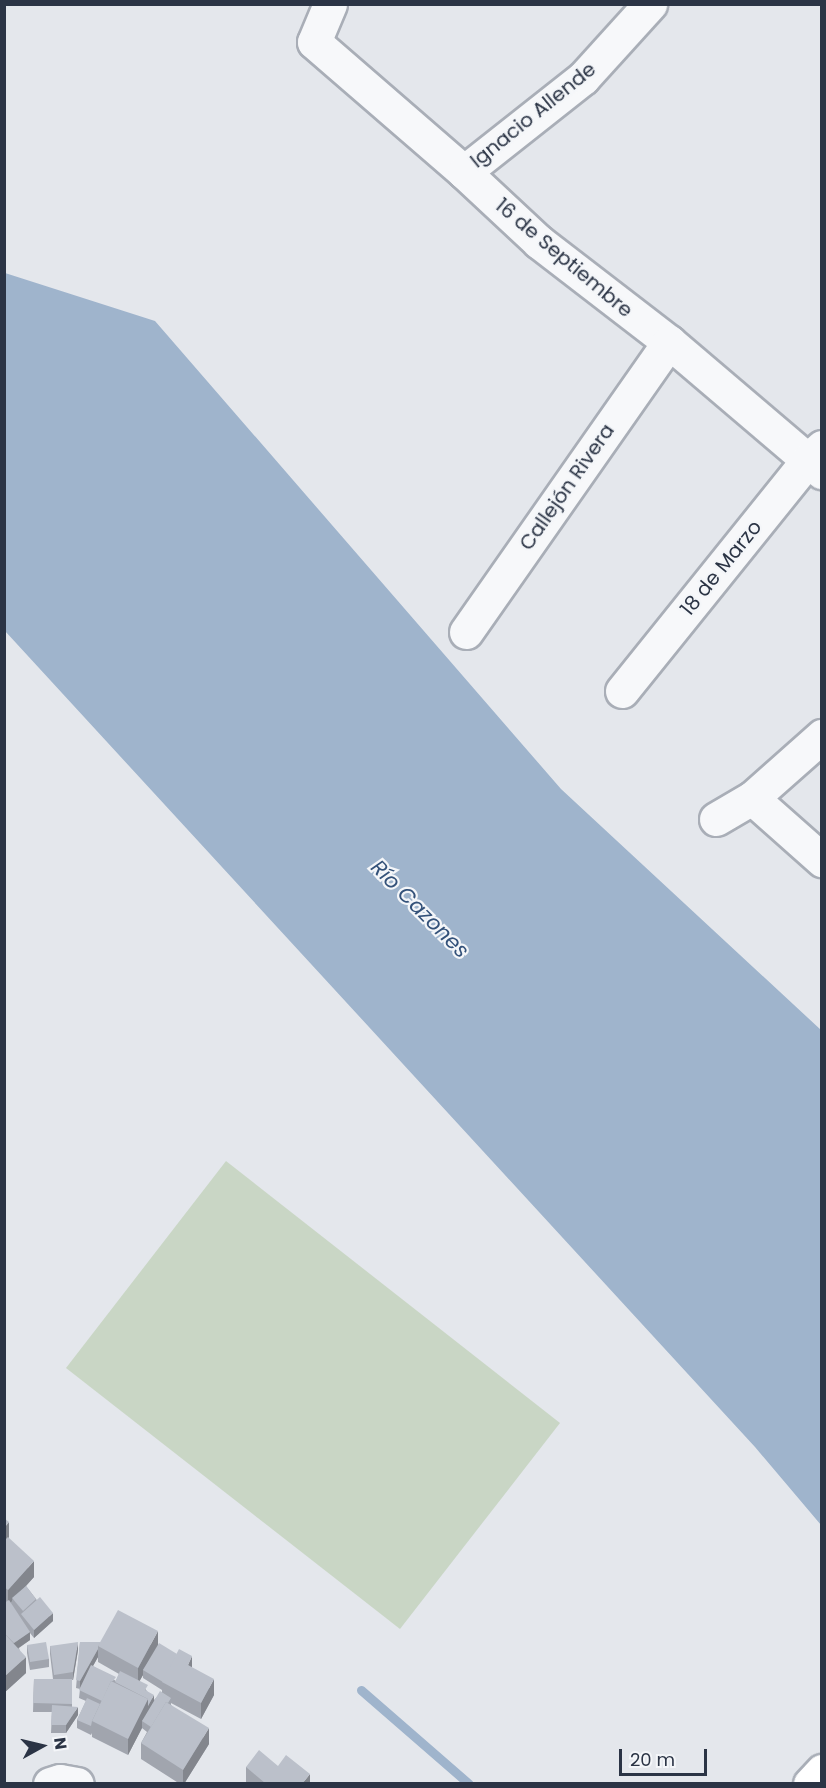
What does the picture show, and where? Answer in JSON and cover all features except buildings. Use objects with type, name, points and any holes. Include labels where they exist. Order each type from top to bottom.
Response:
[{"type":"main road","points":[[810,1784],[822,1771]]},
{"type":"street","name":"16 de Septiembre","points":[[330,4],[314,42],[464,172],[539,242],[817,460]]},
{"type":"street","name":"Ignacio Allende","points":[[464,172],[584,78],[650,4]]},
{"type":"street","name":"Callejón Rivera","points":[[466,632],[669,342]]},
{"type":"street","name":"18 de Marzo","points":[[622,691],[817,460]]},
{"type":"street","points":[[716,819],[752,798],[822,736]]},
{"type":"street","points":[[752,798],[822,860]]},
{"type":"street","points":[[50,1784],[60,1781],[77,1784]]},
{"type":"green space","points":[[226,1161],[560,1423],[400,1629],[66,1368]]},
{"type":"water","name":"Río Cazones","points":[[5,273],[155,321],[561,789],[821,1030],[821,1525],[755,1447],[5,631]]},
{"type":"waterway","points":[[361,1690],[469,1784]]}]
